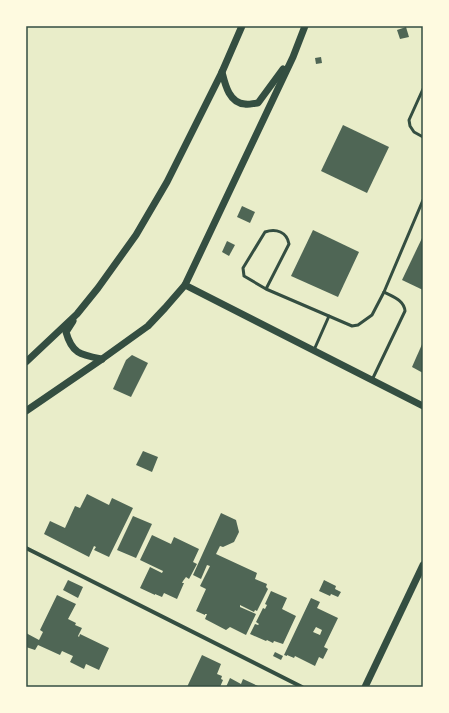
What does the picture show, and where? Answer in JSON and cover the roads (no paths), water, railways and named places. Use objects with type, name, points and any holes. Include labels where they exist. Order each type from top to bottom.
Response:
[{"type":"street","points":[[102,359],[82,355],[74,350],[69,343],[66,332],[77,314],[98,288],[136,235],[167,182],[222,72],[242,26]]},
{"type":"street","points":[[26,411],[148,326],[186,285],[293,57],[305,26]]},
{"type":"street","points":[[222,72],[227,89],[231,96],[238,102],[244,104],[258,103],[293,57]]},
{"type":"street","points":[[186,285],[423,406]]},
{"type":"street","points":[[26,362],[77,314]]},
{"type":"street","points":[[26,548],[302,687]]},
{"type":"street","points":[[365,687],[423,565]]},
{"type":"lane","points":[[423,89],[409,120],[410,126],[414,132],[423,137]]},
{"type":"lane","points":[[266,289],[289,244],[288,239],[284,234],[278,231],[271,230],[265,232],[243,268],[244,276],[266,289],[352,326],[358,325],[372,315],[384,292],[423,200]]},
{"type":"lane","points":[[372,380],[405,311],[404,305],[384,292]]},
{"type":"lane","points":[[314,350],[329,316]]}]
